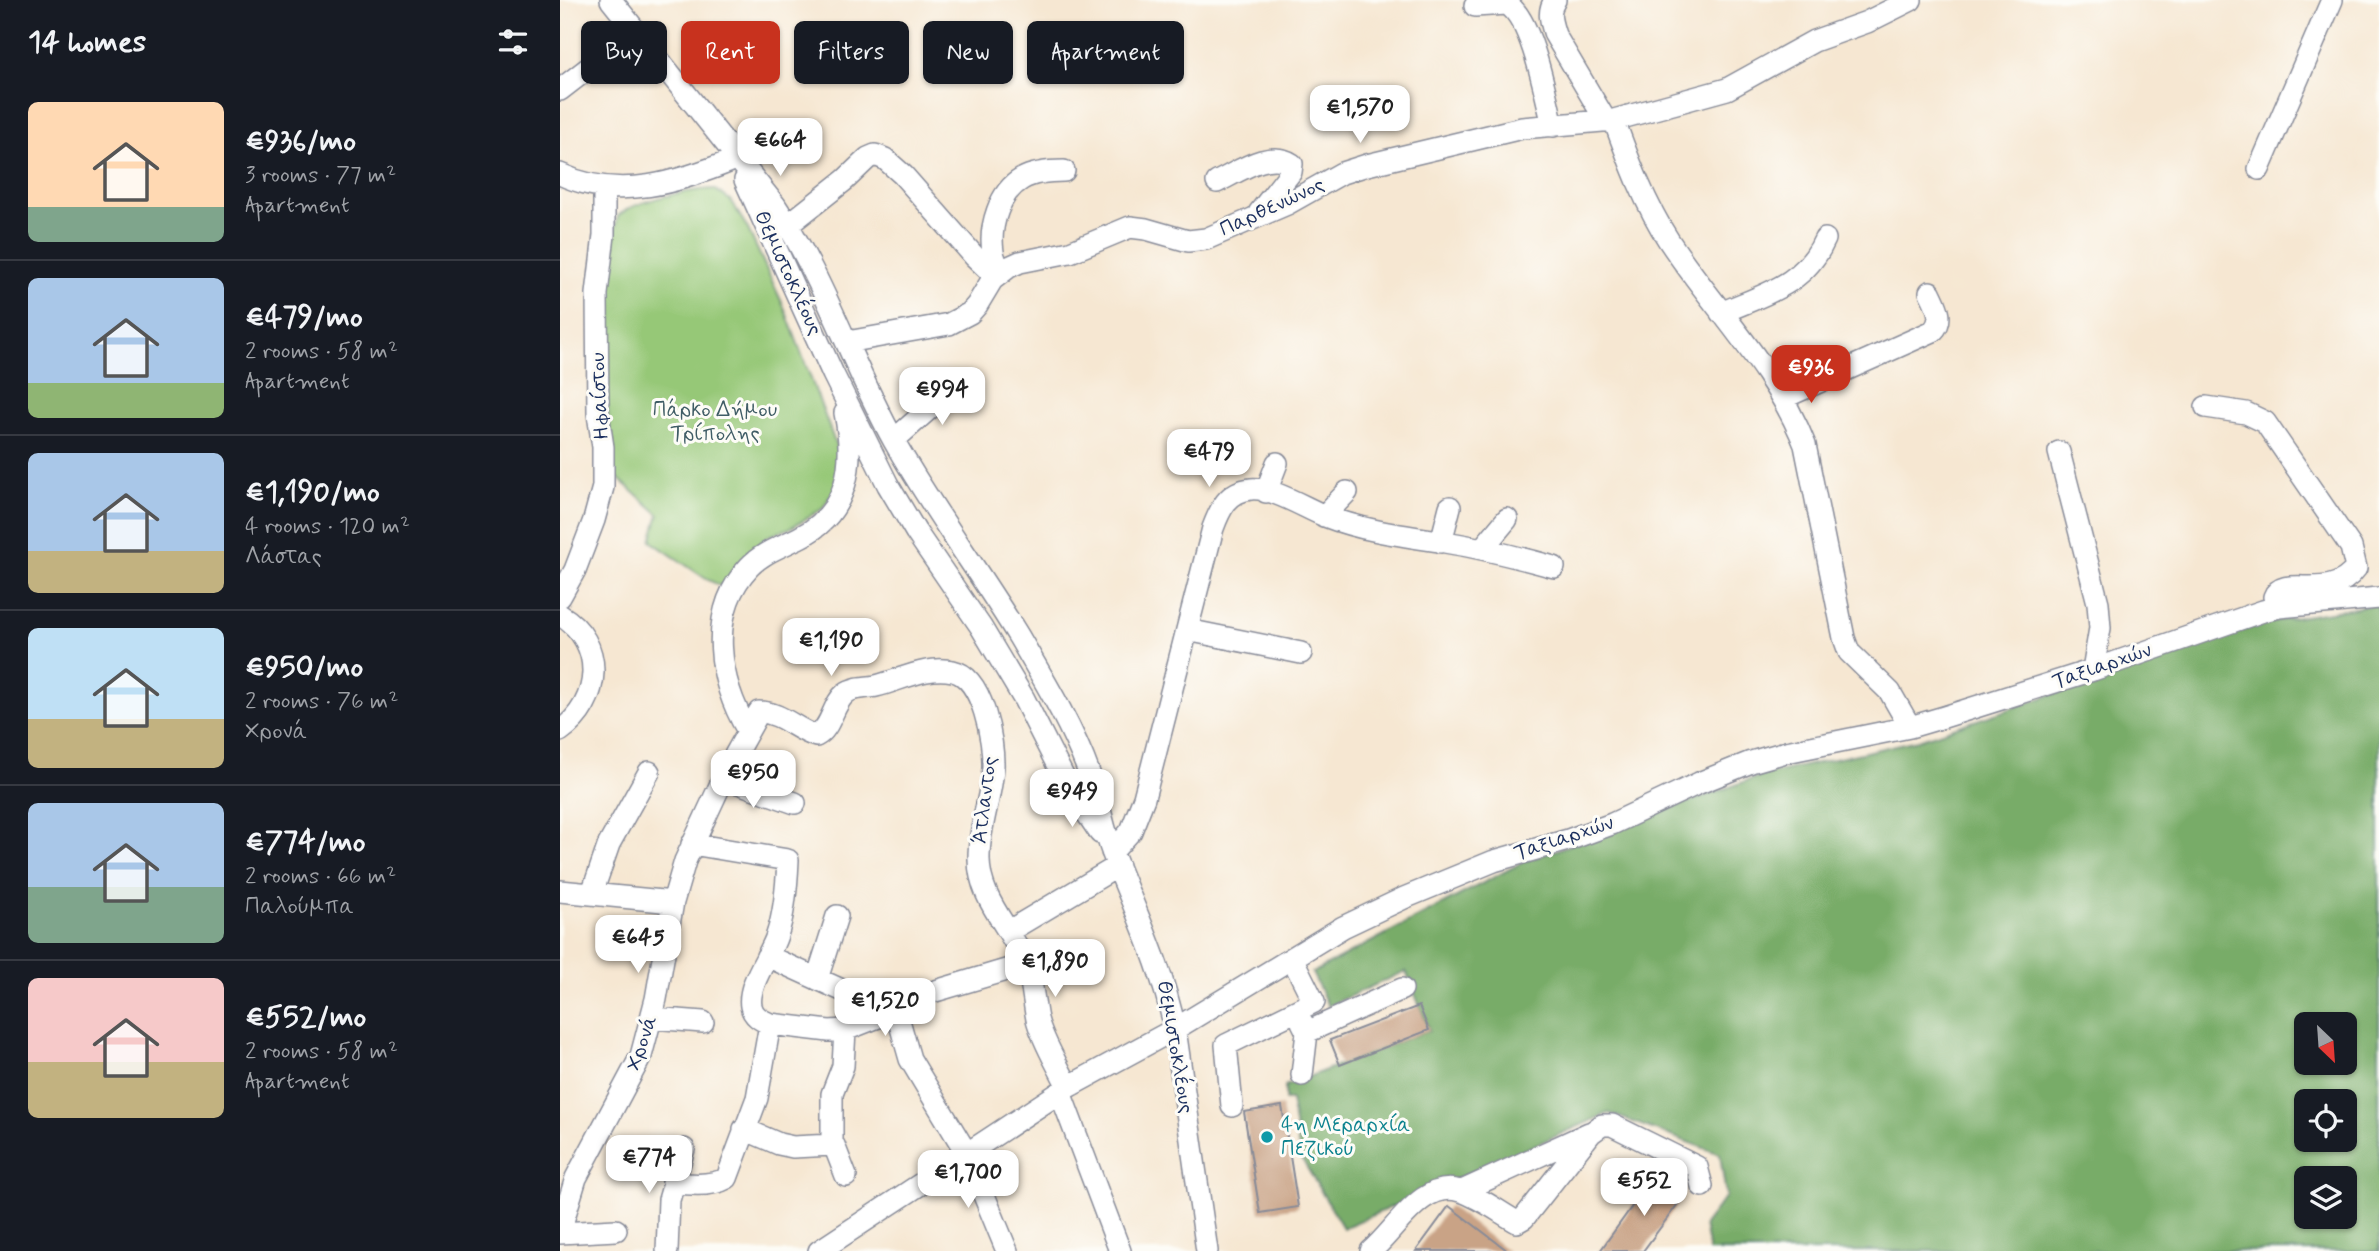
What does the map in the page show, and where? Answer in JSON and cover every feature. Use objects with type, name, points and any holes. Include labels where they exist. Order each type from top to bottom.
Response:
[{"type":"street","points":[[611,0],[627,21]]},
{"type":"street","points":[[1555,0],[1550,10],[1555,35],[1610,120],[1660,226],[1721,313],[1767,372],[1783,398],[1805,445],[1849,652],[1890,692],[1910,727]]},
{"type":"street","name":"Παρθενώνος","points":[[998,275],[1020,262],[1070,252],[1130,227],[1194,241],[1206,239],[1255,218],[1353,169],[1522,128],[1610,120],[1734,86],[1814,41],[1867,22],[1911,0]]},
{"type":"street","points":[[2259,169],[2332,0]]},
{"type":"street","points":[[1475,6],[1507,4],[1517,12],[1524,23],[1537,63],[1553,126]]},
{"type":"street","points":[[560,174],[581,183],[604,188],[635,188],[687,178],[736,159],[667,72]]},
{"type":"street","points":[[560,90],[581,74]]},
{"type":"street","points":[[788,225],[845,180],[867,158],[875,155],[886,159],[903,175],[975,257],[998,275]]},
{"type":"street","name":"Θεμιστοκλέους","points":[[736,159],[788,225],[819,280],[894,440],[946,528],[1018,636],[1089,773],[1115,859],[1160,969],[1175,1028],[1207,1251]]},
{"type":"street","name":"Θεμιστοκλέους","points":[[736,159],[888,485],[916,532],[981,627],[1024,699],[1067,784],[1115,859]]},
{"type":"street","points":[[1217,181],[1269,159],[1292,164],[1291,172],[1255,218]]},
{"type":"street","points":[[847,342],[960,320],[977,305],[998,275],[992,240],[996,216],[1010,188],[1033,175],[1064,171]]},
{"type":"street","name":"Ηφαίστου","points":[[560,597],[575,570],[603,487],[603,447],[598,406],[597,294],[604,235],[604,188]]},
{"type":"street","points":[[1721,313],[1795,279],[1814,260],[1825,239]]},
{"type":"street","points":[[1783,398],[1933,331],[1940,318],[1930,292]]},
{"type":"street","points":[[748,731],[737,713],[724,676],[722,632],[726,611],[749,567],[761,557],[815,528],[828,516],[847,483],[850,448],[845,412],[834,374]]},
{"type":"street","points":[[894,440],[939,401],[950,382]]},
{"type":"street","points":[[2206,407],[2246,413],[2265,422],[2326,508],[2355,557],[2356,568],[2351,575],[2334,585],[2314,588],[2284,586],[2276,590],[2274,597],[2279,607]]},
{"type":"street","points":[[2059,452],[2098,603],[2100,628],[2093,670]]},
{"type":"street","points":[[1266,492],[1277,463]]},
{"type":"street","points":[[1009,931],[1115,859],[1130,831],[1144,798],[1213,528],[1220,509],[1238,491],[1254,489],[1324,516],[1402,535],[1510,554],[1554,567]]},
{"type":"street","points":[[1324,516],[1348,492]]},
{"type":"street","points":[[1441,541],[1450,507]]},
{"type":"street","points":[[1482,549],[1507,519]]},
{"type":"street","name":"Ταξιαρχών","points":[[822,1250],[1064,1089],[1175,1028],[1343,927],[1410,895],[1509,856],[1568,840],[1612,824],[1729,770],[1786,752],[1910,727],[2093,670],[2279,607],[2379,598]]},
{"type":"street","points":[[560,615],[582,634],[594,671],[592,690],[584,708],[572,723],[560,731]]},
{"type":"street","points":[[1187,630],[1301,653]]},
{"type":"street","name":"Άτλαντος","points":[[748,731],[757,713],[763,711],[817,735],[823,731],[840,699],[848,691],[943,669],[959,672],[969,680],[979,696],[991,740],[992,770],[982,822],[979,859],[988,900],[1009,931],[1026,964],[1038,1021],[1120,1251]]},
{"type":"street","name":"Χρονά","points":[[560,1232],[563,1208],[582,1164],[638,1063],[652,1018],[673,902],[692,844],[748,731]]},
{"type":"street","points":[[592,893],[609,844],[649,772]]},
{"type":"street","points":[[724,778],[795,803]]},
{"type":"street","points":[[673,1182],[705,1184],[727,1178],[757,1098],[761,1018],[751,1005],[751,996],[777,937],[788,860],[692,844]]},
{"type":"street","points":[[560,891],[673,902]]},
{"type":"street","points":[[817,979],[837,916]]},
{"type":"street","points":[[767,956],[857,997],[896,1010]]},
{"type":"street","points":[[1232,1106],[1226,1045],[1314,1002],[1292,958]]},
{"type":"street","points":[[761,1018],[830,1031],[845,1030],[896,1010],[922,995],[1026,964]]},
{"type":"street","points":[[1307,1032],[1402,989]]},
{"type":"street","points":[[896,1010],[910,1059],[967,1153],[1007,1251]]},
{"type":"street","points":[[1297,1010],[1307,1032],[1302,1075]]},
{"type":"street","points":[[652,1018],[704,1022]]},
{"type":"street","points":[[845,1030],[843,1066],[832,1094],[832,1144],[846,1176]]},
{"type":"street","points":[[1462,1191],[1591,1133],[1602,1125],[1612,1125],[1697,1167],[1702,1186]]},
{"type":"street","points":[[744,1129],[793,1147],[832,1144]]},
{"type":"street","points":[[1371,1251],[1416,1203],[1430,1192],[1446,1189],[1462,1191],[1517,1222],[1524,1218],[1591,1133]]},
{"type":"street","points":[[667,1251],[668,1210],[673,1182],[684,1149]]},
{"type":"street","points":[[560,1232],[616,1230]]},
{"type":"green space","name":"Πάρκο Δήμου Τρίπολης","points":[[714,189],[730,200],[747,227],[784,307],[837,448],[841,479],[822,509],[790,528],[766,537],[741,565],[732,582],[723,587],[706,579],[651,541],[659,514],[613,474],[607,396],[609,255],[618,216],[649,201],[691,191]]},
{"type":"green space","points":[[2379,604],[2379,1251],[1709,1251],[1704,1225],[1726,1196],[1720,1154],[1609,1113],[1343,1228],[1300,1156],[1291,1100],[1285,1100],[1285,1086],[1429,1030],[1406,971],[1328,1006],[1312,973],[1523,862],[1760,776],[1918,740],[2263,623]]},
{"type":"building","points":[[1419,1006],[1429,1030],[1340,1065],[1330,1040]]},
{"type":"building","name":"4η Μεραρχία Πεζικού","points":[[1282,1106],[1298,1207],[1260,1213],[1244,1112]]},
{"type":"building","points":[[1654,1176],[1683,1197],[1643,1251],[1600,1251]]},
{"type":"building","points":[[1449,1206],[1508,1251],[1416,1251]]},
{"type":"place","name":"4η Μεραρχία Πεζικού","points":[[1267,1137]]}]
